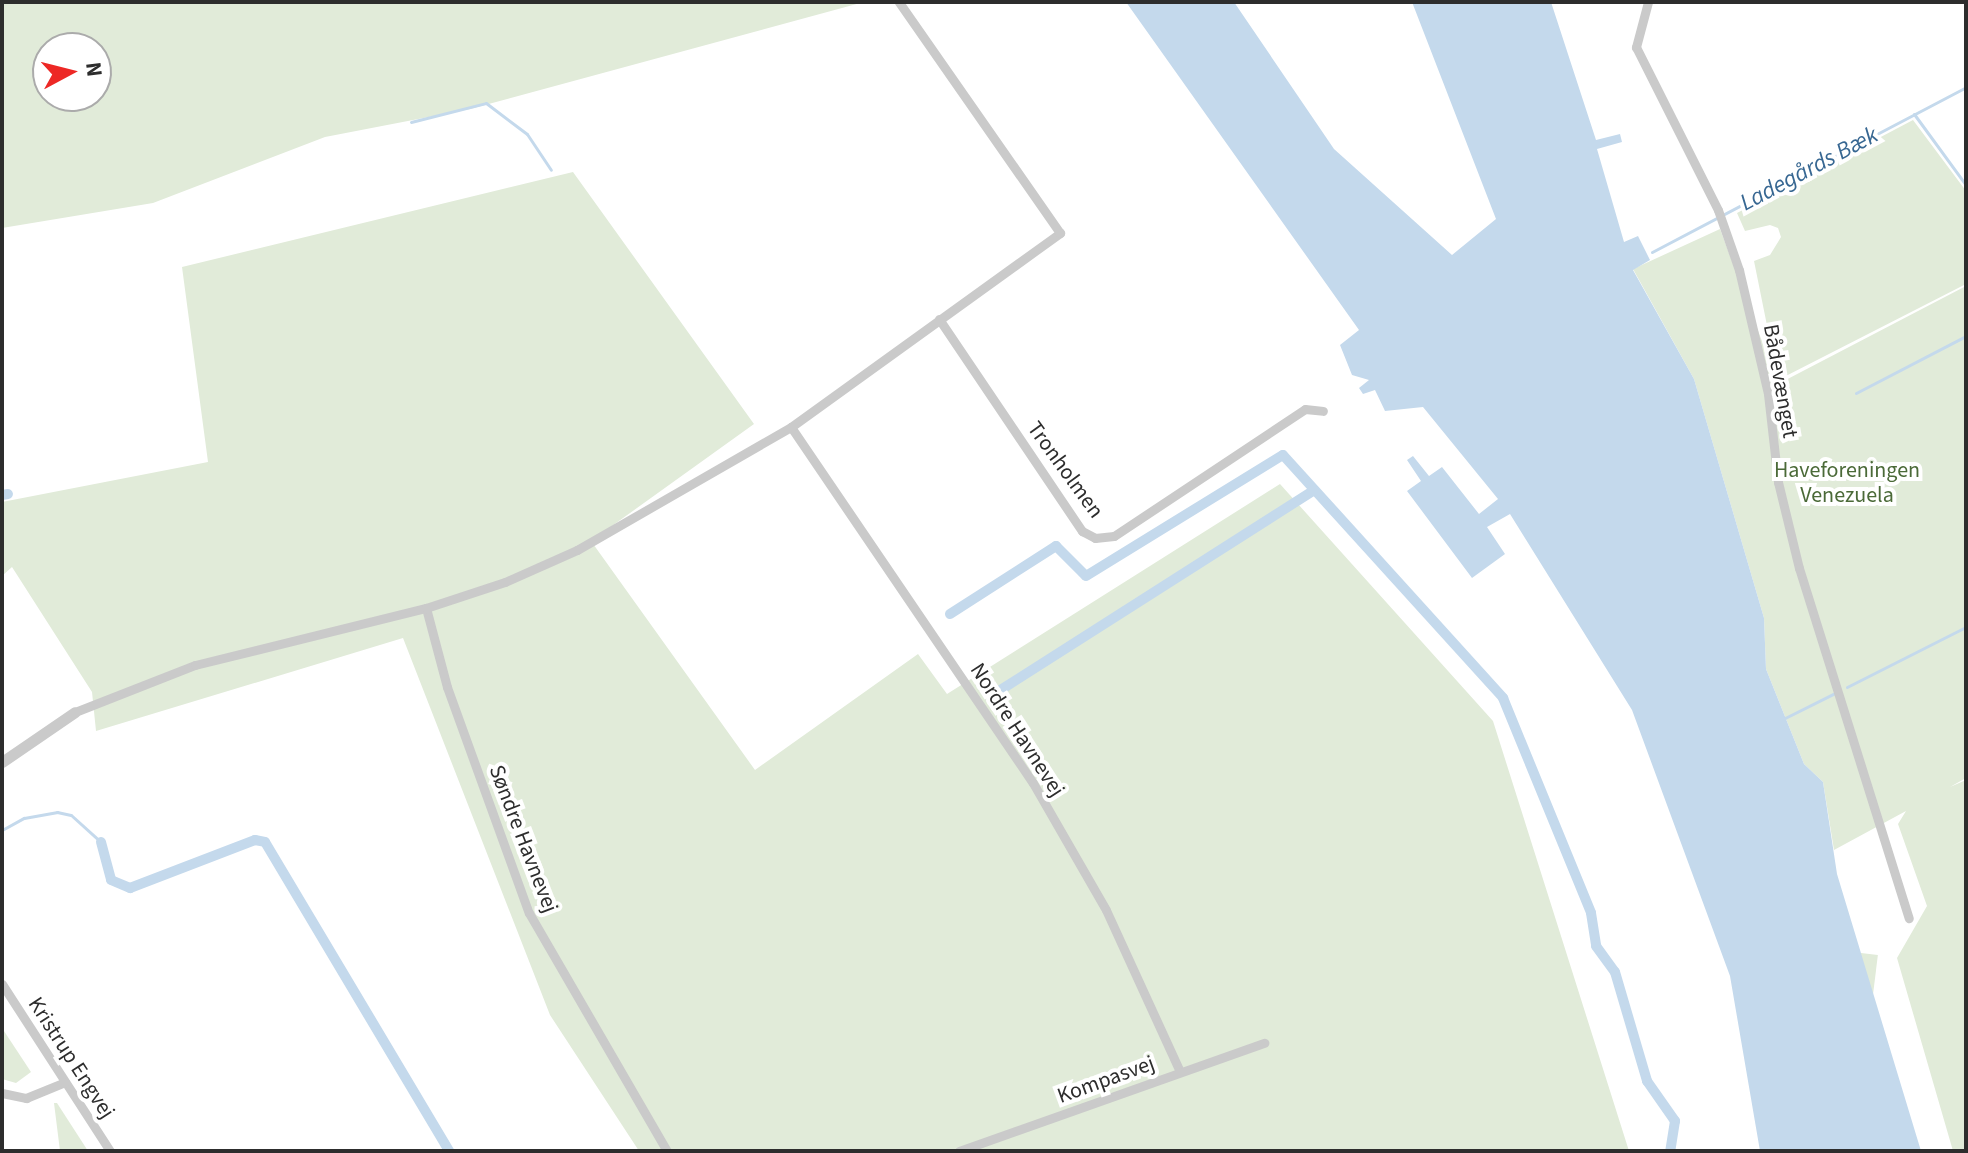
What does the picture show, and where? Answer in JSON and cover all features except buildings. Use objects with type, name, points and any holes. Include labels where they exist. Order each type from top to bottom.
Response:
[{"type":"street","points":[[2,762],[75,712],[195,665],[426,608],[505,582],[577,550],[791,427],[1060,233],[899,2]]},
{"type":"street","name":"Bådevænget","points":[[1648,2],[1636,47],[1725,226],[1768,394],[1778,482],[1799,568],[1909,918]]},
{"type":"street","name":"Tronholmen","points":[[939,319],[1082,531],[1095,538],[1114,536],[1305,409],[1323,411]]},
{"type":"street","name":"Nordre Havnevej","points":[[791,427],[1033,783],[1106,910],[1180,1072]]},
{"type":"street","name":"Søndre Havnevej","points":[[426,608],[447,687],[529,913],[667,1151]]},
{"type":"street","name":"Kristrup Engvej","points":[[2,984],[110,1151]]},
{"type":"street","name":"Kompasvej","points":[[959,1151],[1264,1043]]},
{"type":"street","points":[[2,1093],[26,1098],[65,1082]]},
{"type":"green space","points":[[2,2],[864,2],[470,109],[325,137],[153,203],[2,228]]},
{"type":"green space","points":[[1913,120],[1966,191],[1966,284],[1778,380],[1754,261],[1770,255],[1781,237],[1778,228],[1770,225],[1745,231],[1737,213]]},
{"type":"green space","points":[[573,172],[754,424],[591,541],[755,770],[918,654],[947,694],[1280,484],[1493,721],[1629,1151],[639,1151],[550,1015],[403,638],[96,731],[92,692],[12,567],[2,576],[2,502],[208,462],[182,267]]},
{"type":"green space","name":"Haveforeningen Venezuela","points":[[1720,229],[1778,384],[1966,286],[1966,778],[1950,787],[1966,780],[1966,1151],[1953,1151],[1897,958],[1927,906],[1898,824],[1906,811],[1834,850],[1823,782],[1804,764],[1766,669],[1764,618],[1694,379],[1633,269]]},
{"type":"green space","points":[[1861,953],[1878,955],[1854,1151],[1837,1151]]},
{"type":"green space","points":[[2,1028],[31,1072],[16,1083],[2,1079]]},
{"type":"green space","points":[[54,1103],[57,1103],[88,1151],[60,1151]]},
{"type":"water","points":[[1126,2],[1234,2],[1334,149],[1452,255],[1496,219],[1412,2],[1551,2],[1596,140],[1620,134],[1622,142],[1597,149],[1624,242],[1638,236],[1650,260],[1633,270],[1694,379],[1764,618],[1766,669],[1804,764],[1823,782],[1837,874],[1921,1151],[1760,1151],[1730,976],[1632,710],[1510,514],[1487,527],[1505,554],[1472,578],[1407,491],[1421,481],[1407,460],[1413,456],[1429,476],[1442,467],[1479,514],[1498,499],[1423,407],[1385,411],[1375,390],[1363,394],[1359,388],[1369,380],[1352,375],[1340,345],[1359,330]]},
{"type":"waterway","name":"Ladegårds Bæk","points":[[1652,252],[1966,87]]},
{"type":"waterway","points":[[411,122],[486,103],[527,134],[551,170]]},
{"type":"waterway","points":[[1914,114],[1966,185]]},
{"type":"waterway","points":[[1856,393],[1966,336]]},
{"type":"waterway","points":[[950,614],[1056,546],[1086,576],[1283,455],[1503,698],[1591,913],[1596,946],[1615,972],[1647,1081],[1675,1121],[1670,1151]]},
{"type":"waterway","points":[[1002,689],[1313,491]]},
{"type":"waterway","points":[[2,495],[8,494]]},
{"type":"waterway","points":[[1847,687],[1966,627]]},
{"type":"waterway","points":[[1785,718],[1833,694]]},
{"type":"waterway","points":[[2,830],[24,818],[57,812],[71,815],[101,842]]},
{"type":"waterway","points":[[101,842],[111,880],[130,888],[255,840],[265,842],[449,1151]]}]
